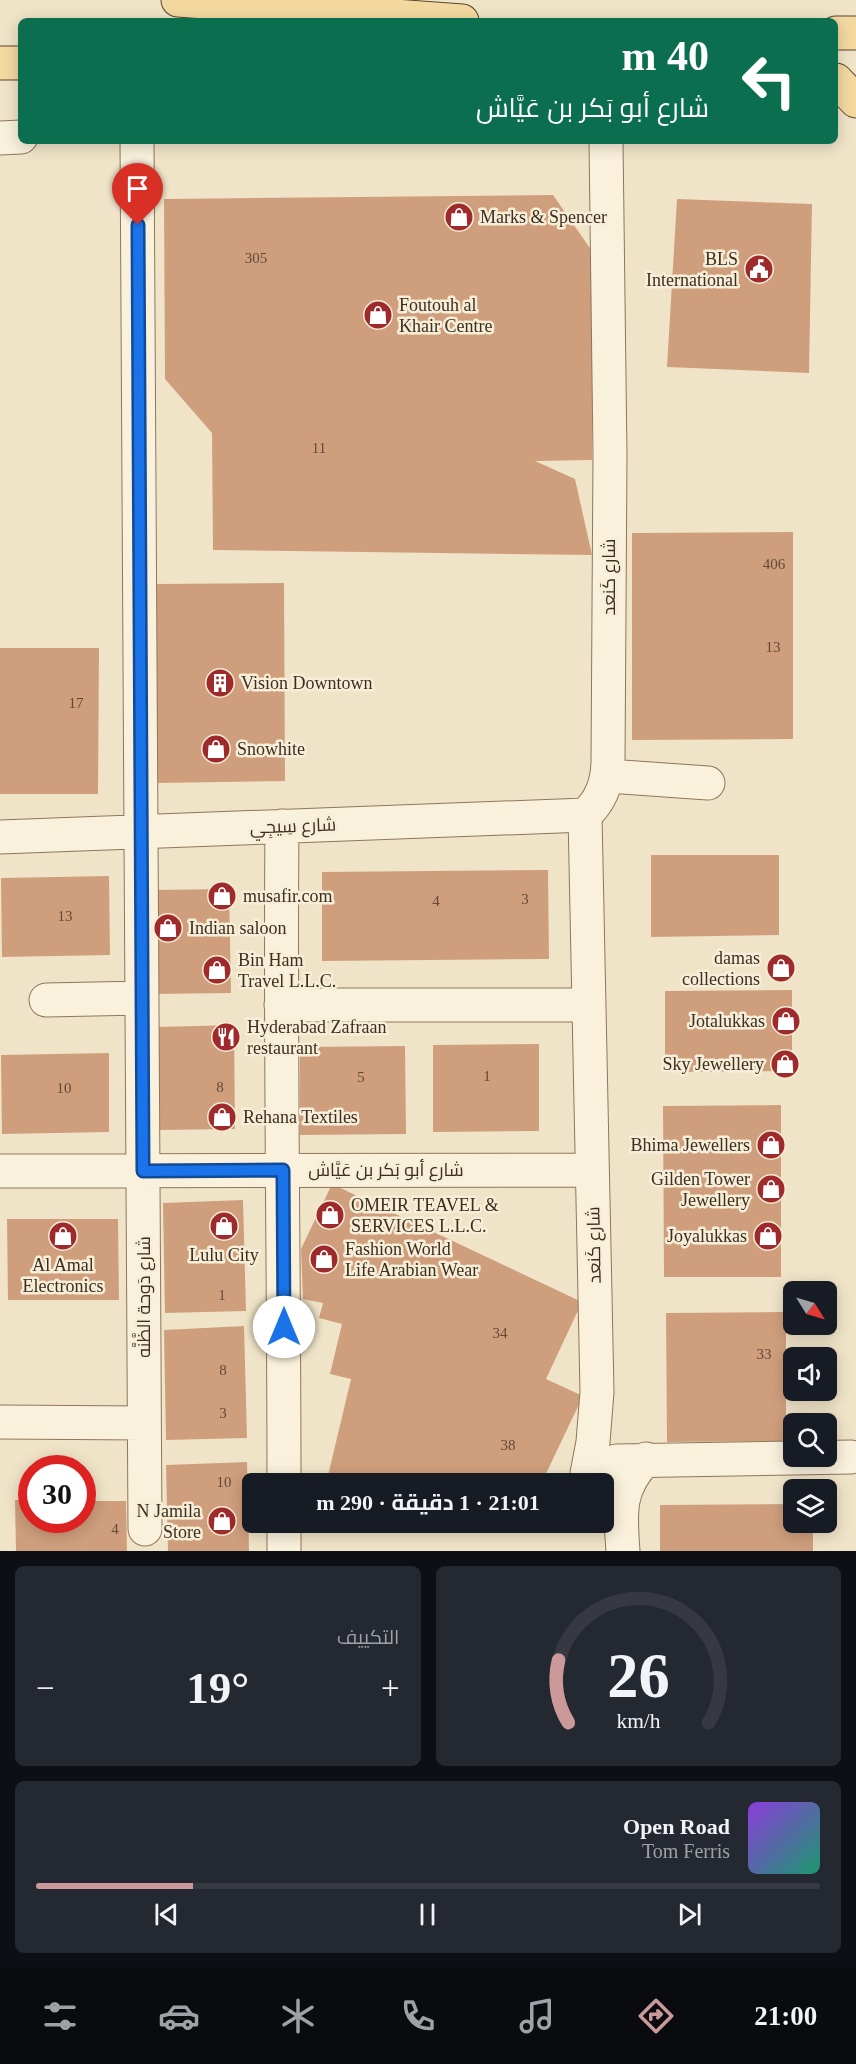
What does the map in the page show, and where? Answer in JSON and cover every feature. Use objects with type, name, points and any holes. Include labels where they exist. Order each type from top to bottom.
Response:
[{"type":"main road","points":[[178,0],[421,18]]},
{"type":"main road","points":[[838,33],[856,33]]},
{"type":"main road","points":[[0,63],[18,63]]},
{"type":"main road","points":[[838,82],[856,101]]},
{"type":"street","points":[[0,138],[18,137]]},
{"type":"street","name":"شارع دَوحة الظَّنَّه","points":[[137,144],[144,1529]]},
{"type":"street","name":"شارع كَنعد","points":[[588,1473],[597,1392],[585,815],[596,806],[608,776],[610,455],[606,144]]},
{"type":"street","points":[[608,776],[708,783]]},
{"type":"street","name":"شارع سِيجِي","points":[[0,837],[585,815]]},
{"type":"street","points":[[282,826],[280,1005],[284,1473]]},
{"type":"street","points":[[46,999],[142,998]]},
{"type":"street","points":[[280,1005],[589,1005]]},
{"type":"street","name":"شارع أبو بَكر بن عَيَّاش","points":[[0,1171],[592,1170]]},
{"type":"street","points":[[0,1422],[144,1423]]},
{"type":"street","name":"شارع كَنعد","points":[[596,1473],[616,1461],[646,1459],[851,1457]]},
{"type":"street","points":[[623,1551],[623,1497],[634,1472],[646,1459]]},
{"type":"street","points":[[284,1533],[284,1551]]},
{"type":"building","name":"Foutouh al Khair Centre","points":[[553,195],[592,251],[592,460],[535,461],[575,479],[592,555],[213,550],[212,433],[165,379],[164,199]]},
{"type":"building","points":[[677,199],[812,204],[809,373],[667,367]]},
{"type":"building","points":[[793,532],[793,739],[632,740],[632,533]]},
{"type":"building","name":"Vision Downtown","points":[[284,583],[285,781],[156,783],[155,584]]},
{"type":"building","points":[[0,648],[99,648],[98,794],[0,794]]},
{"type":"building","points":[[651,855],[779,855],[779,935],[651,937]]},
{"type":"building","points":[[548,870],[549,959],[322,961],[322,872]]},
{"type":"building","points":[[109,876],[110,955],[2,957],[1,878]]},
{"type":"building","points":[[229,889],[231,993],[154,994],[153,890]]},
{"type":"building","points":[[792,990],[792,1071],[665,1072],[665,991]]},
{"type":"building","points":[[234,1025],[235,1129],[158,1130],[157,1027]]},
{"type":"building","points":[[539,1044],[539,1131],[433,1132],[433,1045]]},
{"type":"building","points":[[405,1046],[406,1134],[300,1135],[300,1047]]},
{"type":"building","points":[[109,1053],[109,1132],[2,1134],[1,1055]]},
{"type":"building","points":[[781,1105],[781,1277],[664,1277],[663,1106]]},
{"type":"building","points":[[332,1184],[582,1302],[546,1379],[583,1396],[546,1473],[329,1473],[351,1379],[330,1374],[342,1324],[319,1318],[323,1303],[303,1299],[301,1249]]},
{"type":"building","points":[[243,1200],[246,1311],[165,1313],[163,1203]]},
{"type":"building","points":[[7,1219],[118,1219],[119,1300],[8,1300]]},
{"type":"building","points":[[783,1312],[783,1335],[786,1335],[786,1347],[783,1347],[783,1401],[786,1401],[786,1413],[783,1413],[783,1441],[667,1442],[666,1313]]},
{"type":"building","points":[[244,1326],[247,1438],[166,1440],[164,1330]]},
{"type":"building","points":[[247,1462],[247,1473],[242,1473],[242,1533],[249,1533],[249,1551],[168,1551],[166,1465]]},
{"type":"building","points":[[15,1500],[18,1500],[18,1533],[96,1533],[96,1501],[126,1501],[127,1551],[16,1551]]},
{"type":"building","points":[[783,1504],[783,1533],[813,1533],[813,1551],[660,1551],[660,1505]]},
{"type":"place","name":"Marks & Spencer","points":[[459,217]]},
{"type":"place","name":"BLS International","points":[[759,269]]},
{"type":"place","name":"Foutouh al Khair Centre","points":[[378,315]]},
{"type":"place","name":"Vision Downtown","points":[[220,683]]},
{"type":"place","name":"Snowhite","points":[[216,749]]},
{"type":"place","name":"musafir.com","points":[[222,896]]},
{"type":"place","name":"Indian saloon","points":[[168,928]]},
{"type":"place","name":"damas collections","points":[[781,968]]},
{"type":"place","name":"Bin Ham Travel L.L.C.","points":[[217,970]]},
{"type":"place","name":"Jotalukkas","points":[[786,1021]]},
{"type":"place","name":"Hyderabad Zafraan restaurant","points":[[226,1037]]},
{"type":"place","name":"Sky Jewellery","points":[[785,1064]]},
{"type":"place","name":"Rehana Textiles","points":[[222,1117]]},
{"type":"place","name":"Bhima Jewellers","points":[[771,1145]]},
{"type":"place","name":"Gilden Tower Jewellery","points":[[771,1189]]},
{"type":"place","name":"OMEIR TEAVEL & SERVICES L.L.C.","points":[[330,1215]]},
{"type":"place","name":"Lulu City","points":[[224,1226]]},
{"type":"place","name":"Al Amal Electronics","points":[[63,1236]]},
{"type":"place","name":"Joyalukkas","points":[[768,1236]]},
{"type":"place","name":"Fashion World Life Arabian Wear","points":[[324,1259]]},
{"type":"place","name":"N Jamila Store","points":[[222,1521]]},
{"type":"route","points":[[138,225],[143,1171],[283,1170],[284,1327]]}]
